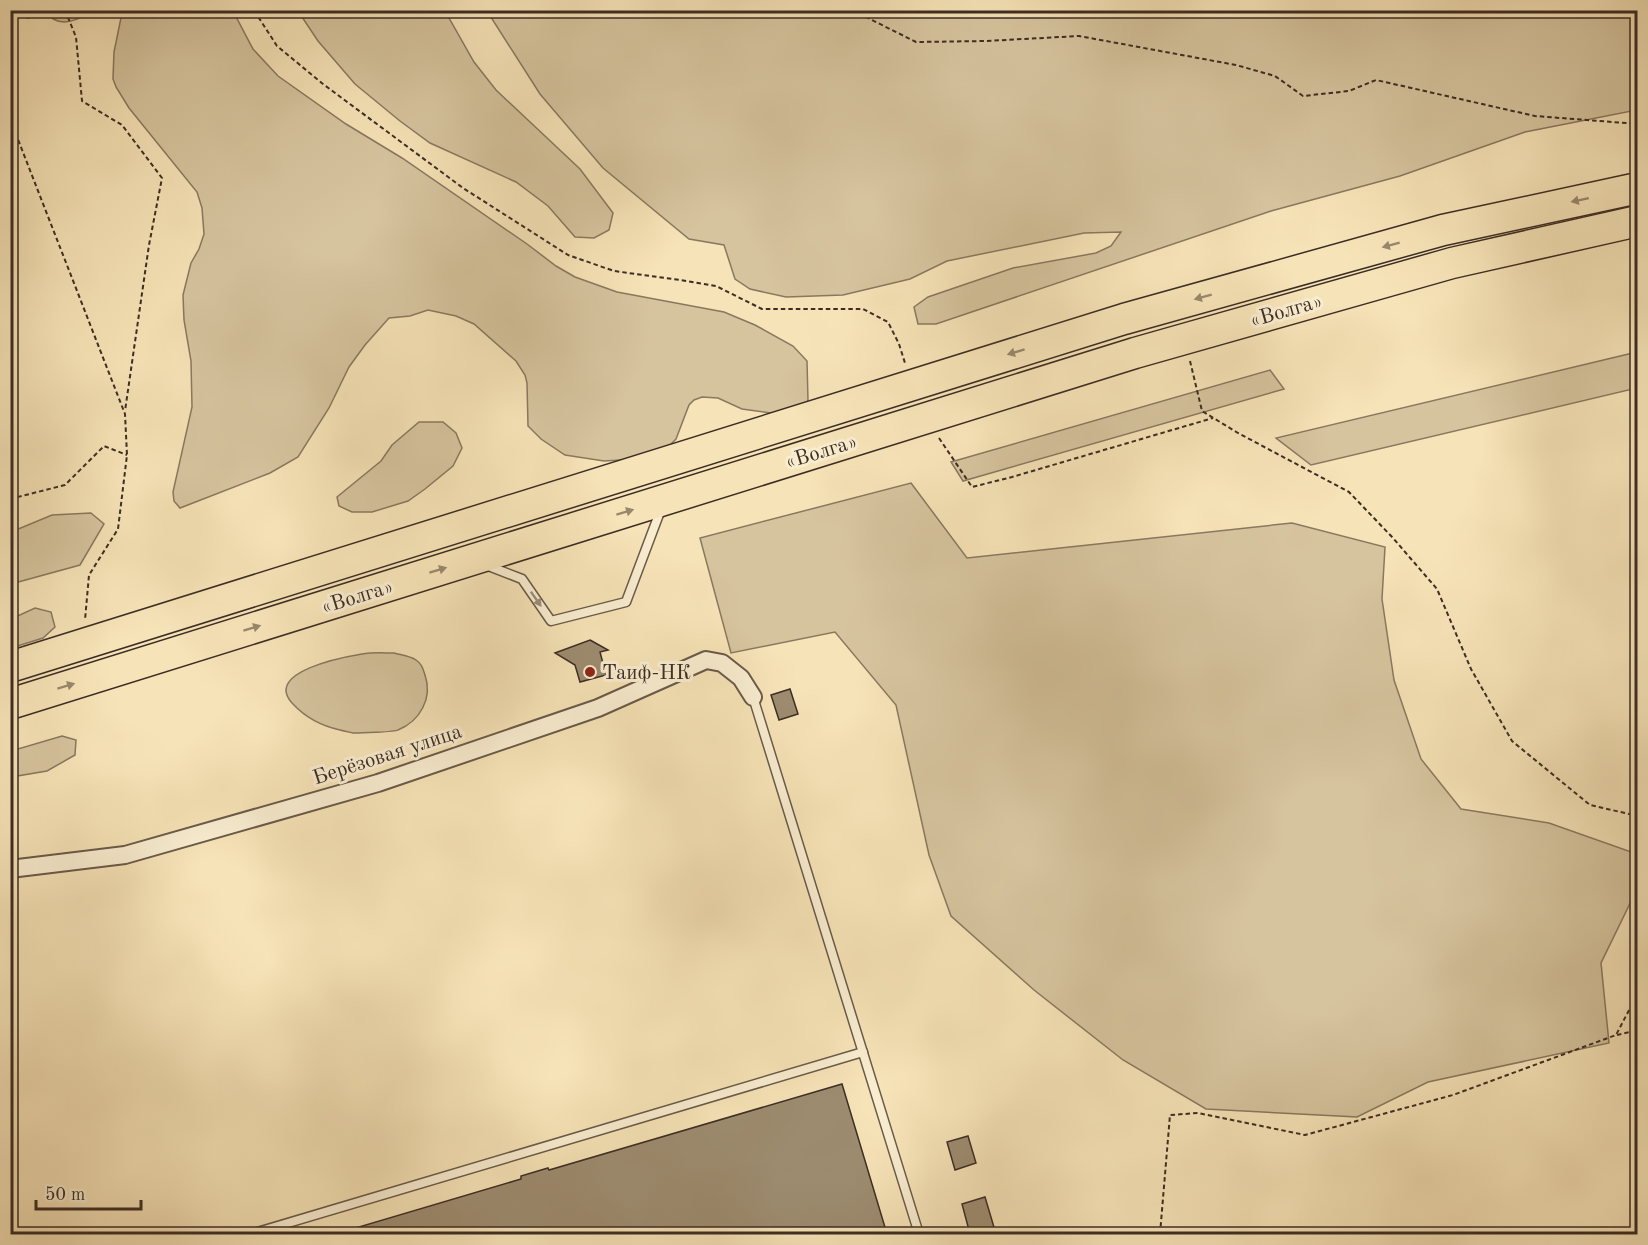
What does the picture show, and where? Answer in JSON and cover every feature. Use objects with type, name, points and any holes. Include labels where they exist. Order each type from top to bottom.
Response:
[{"type":"highway","name":"«Волга»","points":[[10,667],[1124,319],[1443,230],[1638,188]]},
{"type":"highway","name":"«Волга»","points":[[10,704],[1185,339],[1452,263],[1638,221]]},
{"type":"street","name":"Берёзовая улица","points":[[10,869],[125,855],[378,783],[598,708],[706,660],[722,663],[741,678],[753,697]]},
{"type":"lane","points":[[471,560],[522,579],[551,621],[626,602],[665,500]]},
{"type":"lane","points":[[753,697],[919,1234]]},
{"type":"lane","points":[[251,1234],[863,1052]]},
{"type":"path","points":[[27,18],[49,10]]},
{"type":"path","points":[[65,10],[76,37],[82,101],[122,125],[162,178],[149,245],[125,414],[127,455],[118,529],[89,574],[82,644]]},
{"type":"path","points":[[256,10],[277,46],[323,84],[463,188],[568,255],[614,271],[716,286],[762,309],[862,309],[888,322],[899,344],[912,385]]},
{"type":"path","points":[[852,10],[916,42],[1079,36],[1236,65],[1275,76],[1303,96],[1349,91],[1376,80],[1535,116],[1638,124]]},
{"type":"path","points":[[10,119],[125,414]]},
{"type":"path","points":[[1185,339],[1202,411],[1238,433],[1349,492],[1393,538],[1437,590],[1472,669],[1512,741],[1590,805],[1638,816]]},
{"type":"path","points":[[926,418],[972,487],[1214,418]]},
{"type":"path","points":[[10,499],[65,485],[104,446],[127,455]]},
{"type":"path","points":[[1616,1035],[1638,993]]},
{"type":"path","points":[[1160,1234],[1170,1115],[1198,1113],[1305,1135],[1453,1095],[1616,1035],[1638,1030]]},
{"type":"shaded area","points":[[45,11],[95,11],[69,22],[62,22],[56,21]]},
{"type":"shaded area","points":[[120,11],[233,11],[253,49],[278,76],[346,124],[402,158],[556,266],[575,277],[617,292],[724,312],[755,325],[793,346],[807,361],[808,400],[805,407],[778,414],[742,409],[718,398],[702,397],[689,405],[676,439],[668,447],[637,459],[604,461],[565,455],[541,439],[528,426],[527,383],[516,361],[474,324],[456,316],[428,310],[410,316],[389,318],[365,345],[349,367],[329,408],[298,457],[270,473],[180,508],[174,501],[173,492],[192,407],[191,361],[184,320],[183,295],[191,263],[204,234],[202,208],[197,192],[129,108],[116,87],[113,79],[114,52],[122,13]]},
{"type":"shaded area","points":[[298,11],[445,11],[474,62],[496,90],[580,169],[613,213],[609,230],[594,238],[575,237],[548,206],[516,182],[430,143],[355,84],[318,41]]},
{"type":"shaded area","points":[[487,11],[1637,11],[1637,110],[1525,132],[1400,176],[1271,211],[936,324],[918,324],[914,307],[928,297],[1013,268],[1096,253],[1111,246],[1121,232],[1084,233],[947,261],[910,279],[843,295],[786,297],[750,289],[735,279],[724,245],[689,239],[603,168],[540,94]]},
{"type":"shaded area","points":[[1637,352],[1637,388],[1311,465],[1276,438]]},
{"type":"shaded area","points":[[1270,370],[1284,389],[963,481],[951,462]]},
{"type":"shaded area","points":[[419,422],[443,422],[456,433],[462,448],[453,466],[408,501],[372,512],[352,512],[339,506],[337,497],[381,461],[392,445]]},
{"type":"shaded area","points":[[911,483],[967,558],[1292,523],[1385,547],[1382,599],[1394,680],[1421,759],[1461,809],[1549,823],[1637,854],[1637,889],[1601,963],[1609,1043],[1428,1082],[1357,1117],[1206,1109],[1123,1060],[1034,990],[951,916],[929,855],[896,705],[835,632],[731,653],[700,538]]},
{"type":"shaded area","points":[[91,513],[104,524],[80,565],[11,584],[11,532],[52,515]]},
{"type":"shaded area","points":[[35,608],[51,612],[55,627],[43,638],[11,648],[11,619]]},
{"type":"shaded area","points":[[394,653],[418,662],[423,669],[427,684],[423,708],[413,721],[398,730],[353,733],[333,728],[303,713],[286,693],[288,683],[296,675],[309,668],[362,654]]},
{"type":"shaded area","points":[[62,736],[76,740],[75,755],[47,771],[11,777],[11,751]]},
{"type":"building","points":[[590,640],[608,650],[600,652],[606,675],[580,682],[575,665],[555,653]]},
{"type":"building","points":[[790,689],[798,714],[779,720],[771,695]]},
{"type":"building","points":[[842,1084],[887,1234],[342,1234],[342,1232],[521,1179],[521,1176],[548,1168],[549,1170]]},
{"type":"building","points":[[968,1136],[976,1163],[955,1170],[947,1142]]},
{"type":"building","points":[[985,1197],[996,1234],[970,1234],[962,1204]]},
{"type":"place","name":"Таиф-НК","points":[[590,672]]}]
